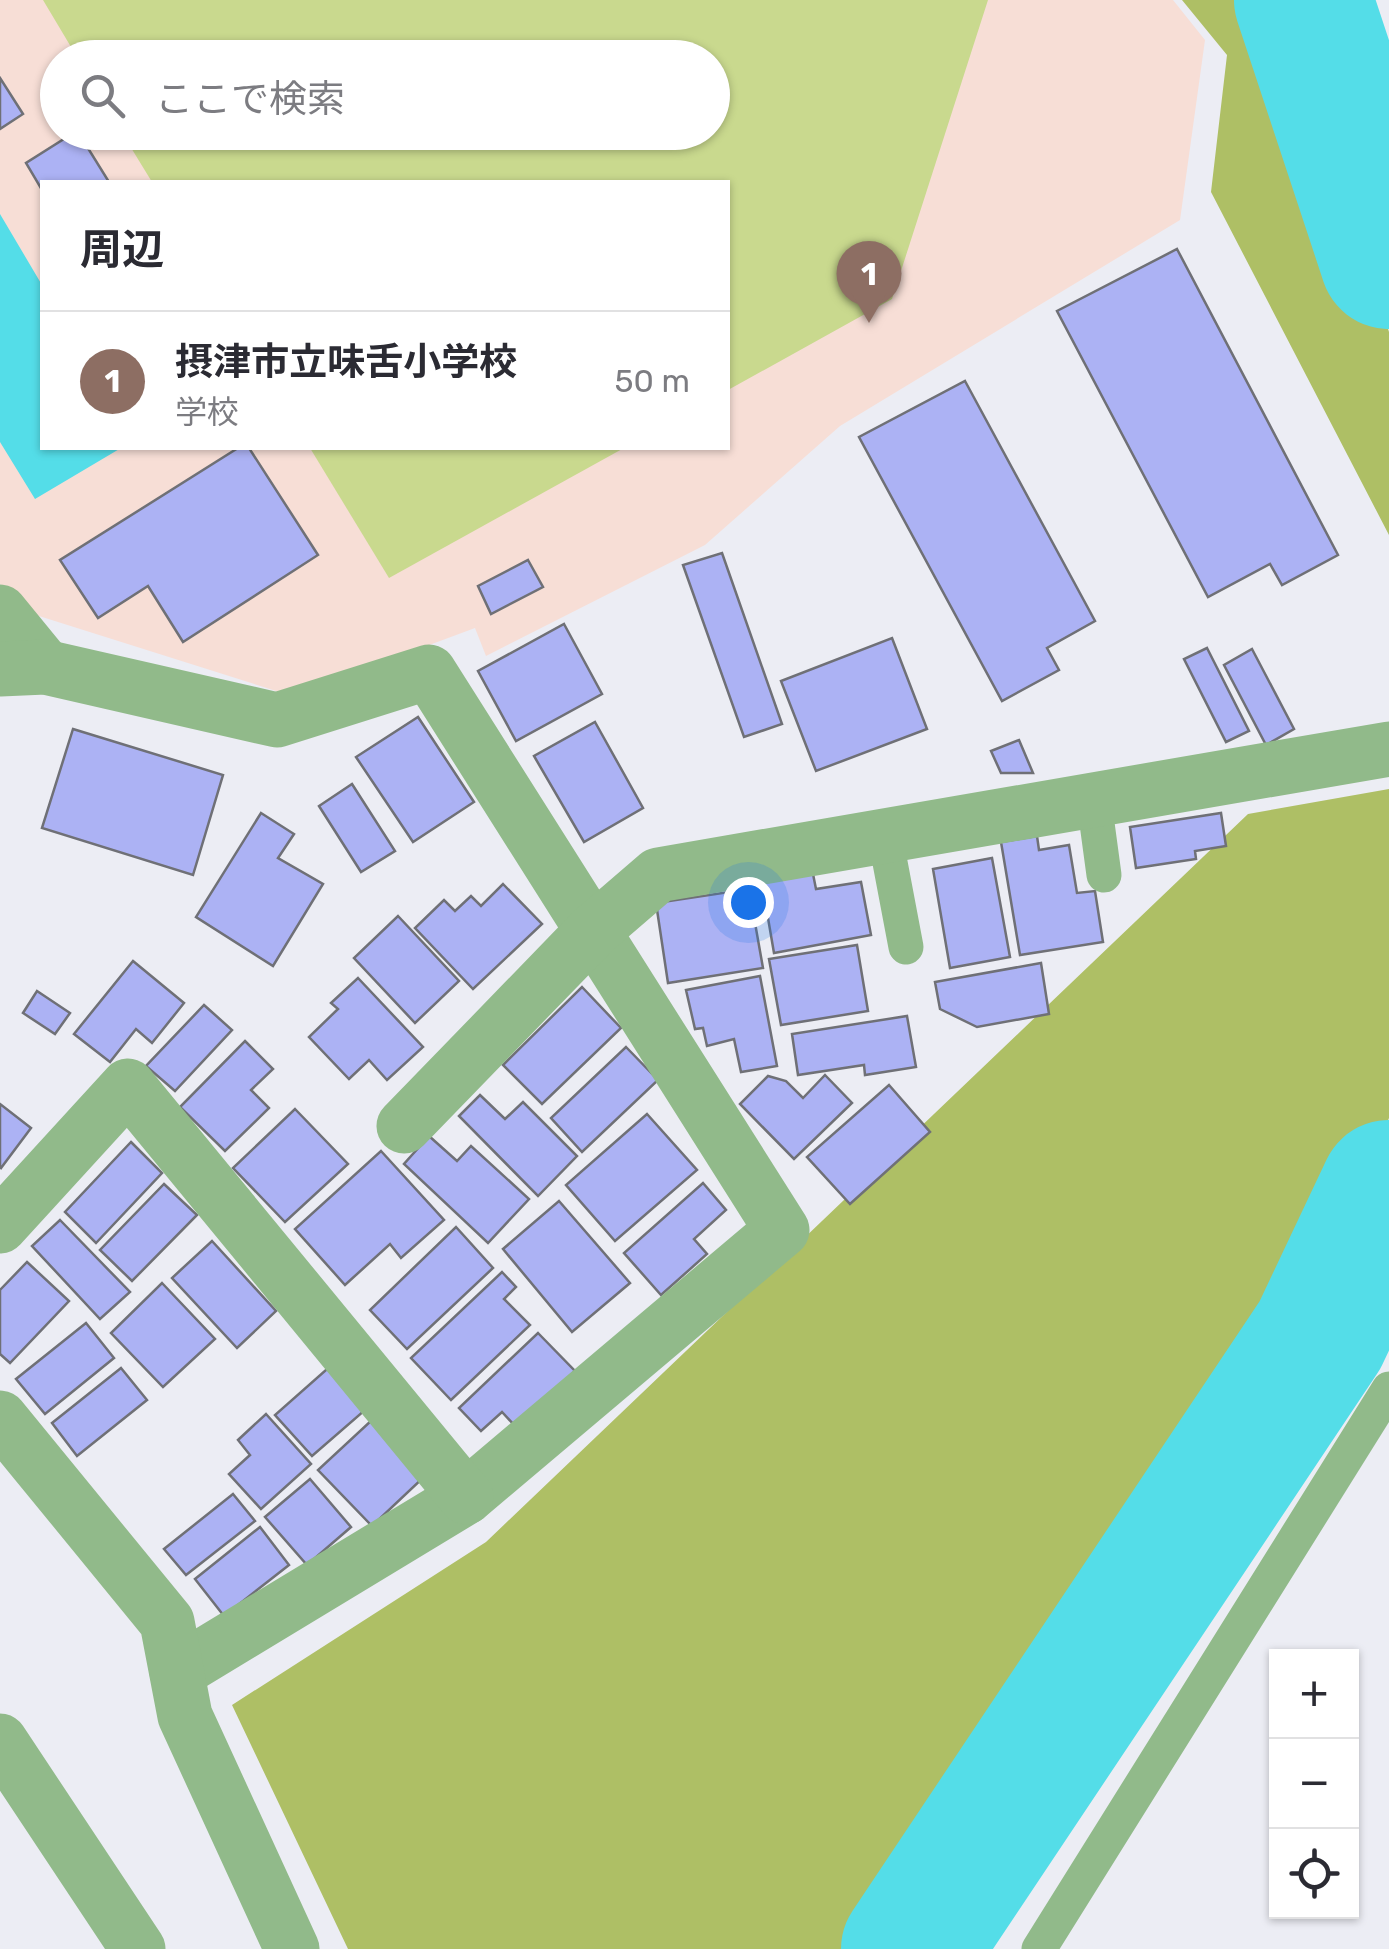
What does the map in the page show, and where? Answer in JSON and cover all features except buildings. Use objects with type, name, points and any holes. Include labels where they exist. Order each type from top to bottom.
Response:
[{"type":"street","points":[[0,612],[22,668],[278,720],[430,672],[782,1230],[466,1497],[177,1672]]},
{"type":"street","points":[[404,1126],[593,931],[658,876],[1389,750]]},
{"type":"street","points":[[0,1226],[128,1086],[466,1497]]},
{"type":"street","points":[[0,1418],[167,1622],[185,1716],[292,1949]]},
{"type":"street","points":[[0,1741],[138,1949]]},
{"type":"lane","points":[[1094,800],[1104,876]]},
{"type":"lane","points":[[886,836],[906,946]]},
{"type":"lane","points":[[1039,1949],[1389,1389]]},
{"type":"shaded area","points":[[0,0],[1173,0],[1205,40],[1180,220],[840,426],[705,545],[486,656],[475,628],[292,696],[20,610],[0,584]]},
{"type":"green space","points":[[43,0],[988,0],[892,299],[730,389],[730,180],[151,180],[132,150],[730,150],[730,40],[67,40]]},
{"type":"green space","points":[[1182,0],[1281,0],[1389,332],[1389,535],[1211,192],[1227,55]]},
{"type":"green space","points":[[311,450],[620,450],[389,578]]},
{"type":"green space","points":[[1389,789],[1389,1118],[1302,1326],[881,1949],[348,1949],[232,1705],[486,1542],[1248,814]]},
{"type":"water","points":[[0,214],[40,282],[40,450],[118,450],[35,499],[0,442]]},
{"type":"waterway","points":[[1303,0],[1389,260]]},
{"type":"waterway","points":[[910,1949],[1320,1335],[1389,1189]]},
{"type":"place","name":"摂津市立味舌小学校","points":[[869,323]]}]
